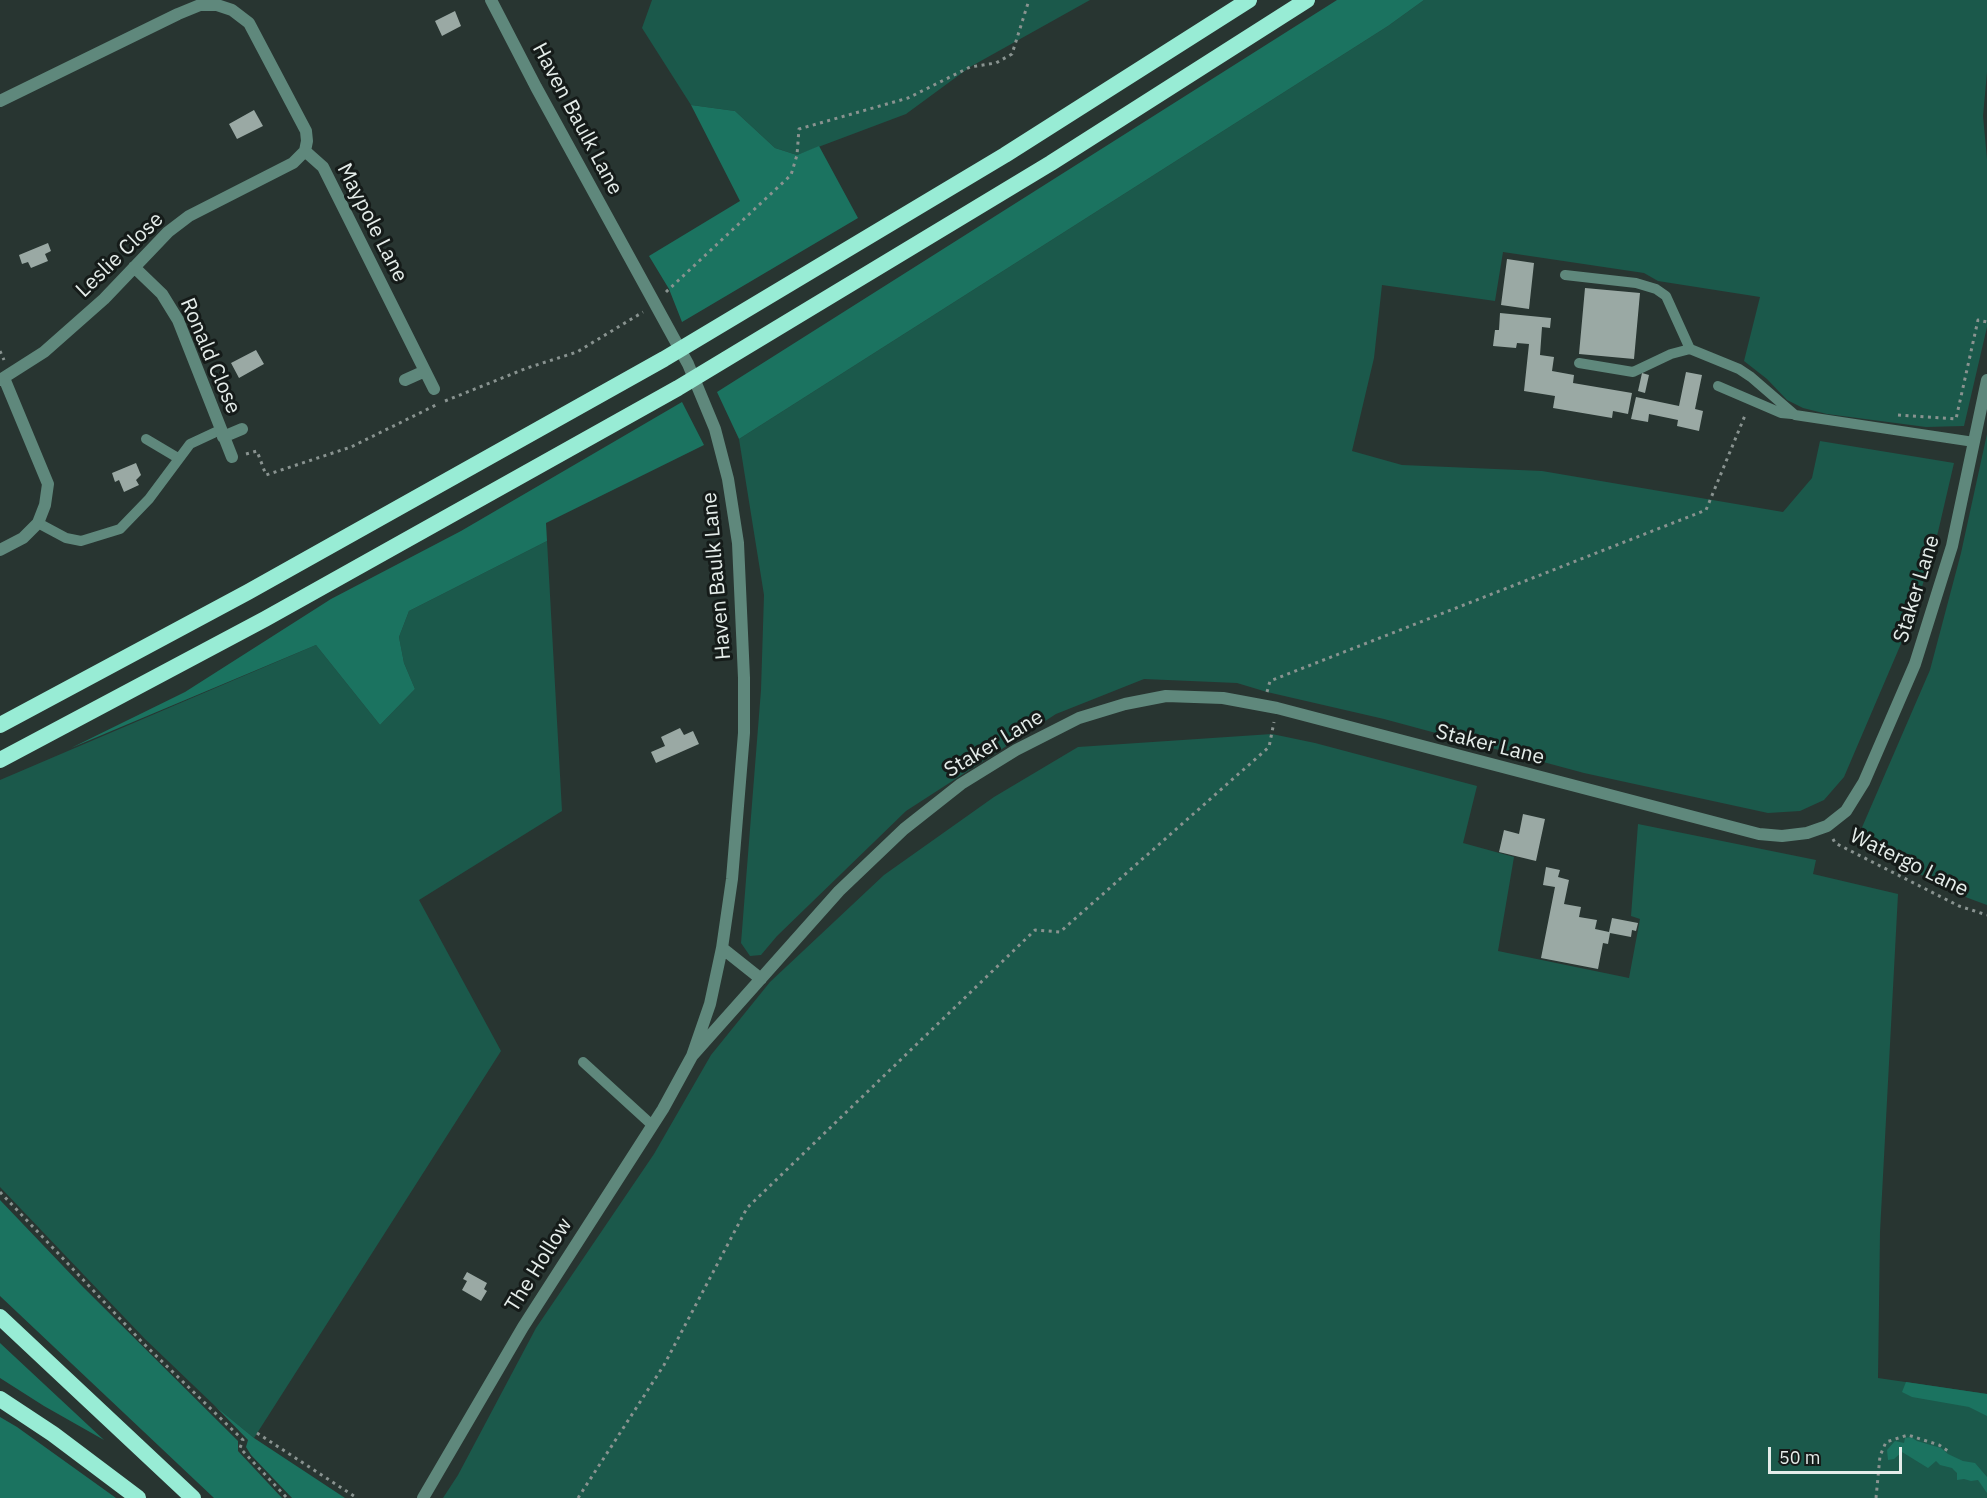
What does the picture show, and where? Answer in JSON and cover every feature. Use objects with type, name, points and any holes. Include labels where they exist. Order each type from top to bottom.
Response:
[{"type":"highway","points":[[0,725],[248,592],[664,359],[1005,155],[1249,0]]},
{"type":"highway","points":[[0,760],[265,619],[678,388],[1061,157],[1307,0]]},
{"type":"highway","points":[[0,1317],[193,1498]]},
{"type":"highway","points":[[0,1399],[53,1434],[138,1498]]},
{"type":"street","name":"Haven Baulk Lane","points":[[491,0],[687,364],[715,429],[728,479],[738,543],[744,733],[732,879],[722,948],[710,1004],[692,1056]]},
{"type":"street","points":[[0,101],[200,5],[235,5],[249,23],[306,131],[305,151]]},
{"type":"street","name":"Leslie Close","points":[[2,379],[44,352],[104,299],[168,232],[189,216],[293,163],[305,151]]},
{"type":"street","name":"Maypole Lane","points":[[305,151],[324,167],[434,389]]},
{"type":"street","name":"Ronald Close","points":[[134,267],[162,294],[178,320],[232,457]]},
{"type":"street","points":[[405,380],[425,370]]},
{"type":"street","points":[[0,550],[23,538],[38,523],[45,505],[48,484],[2,379]]},
{"type":"street","name":"Staker Lane","points":[[692,1056],[839,891],[904,829],[961,784],[1016,750],[1079,718],[1125,704],[1167,696],[1223,698],[1276,708],[1759,834],[1782,836],[1827,826],[1846,811],[1864,782],[1915,664],[1952,546],[1987,380]]},
{"type":"street","name":"Ronald Close","points":[[221,433],[242,429]]},
{"type":"street","points":[[722,948],[761,978]]},
{"type":"street","name":"The Hollow","points":[[423,1498],[523,1327],[652,1125],[692,1056]]},
{"type":"lane","points":[[1566,275],[1636,283],[1656,289],[1666,296],[1690,349]]},
{"type":"lane","points":[[1579,363],[1634,372],[1671,354],[1690,349],[1739,369],[1795,415]]},
{"type":"lane","points":[[1718,386],[1781,412],[1974,442]]},
{"type":"lane","points":[[38,523],[66,538],[81,541],[120,529],[148,499],[190,444],[221,433]]},
{"type":"lane","points":[[146,439],[178,458]]},
{"type":"lane","points":[[583,1062],[652,1125]]},
{"type":"path","points":[[654,302],[791,175],[797,155],[799,129],[908,98],[970,67],[996,63],[1012,54],[1029,0]]},
{"type":"path","points":[[1887,414],[1956,419],[1978,320],[1987,322]]},
{"type":"path","points":[[1263,706],[1270,681],[1706,510],[1742,420],[1753,401]]},
{"type":"path","points":[[578,1498],[664,1365],[747,1208],[1035,930],[1060,932],[1269,747],[1276,708]]},
{"type":"path","name":"Watergo Lane","points":[[1827,826],[1835,843],[1959,906],[1987,915]]},
{"type":"path","points":[[0,1192],[143,1343],[243,1440],[240,1448],[286,1498]]},
{"type":"path","points":[[257,1433],[357,1498]]},
{"type":"path","points":[[1876,1498],[1881,1456],[1886,1442],[1908,1435],[1939,1445],[1948,1451]]},
{"type":"green space","points":[[652,0],[1090,0],[970,67],[906,114],[797,155],[775,148],[735,111],[691,105],[642,28]]},
{"type":"green space","points":[[1337,0],[1424,0],[1388,26],[739,439],[717,392]]},
{"type":"green space","points":[[1424,0],[1987,0],[1987,72],[1983,116],[1987,159],[1987,327],[1964,426],[1926,427],[1827,414],[1803,408],[1787,400],[1767,379],[1744,361],[1760,297],[1658,281],[1644,273],[1503,252],[1495,301],[1382,285],[1374,358],[1352,451],[1402,465],[1542,471],[1783,512],[1812,478],[1820,441],[1954,463],[1938,532],[1915,611],[1844,777],[1824,800],[1800,811],[1768,813],[1584,773],[1384,719],[1237,683],[1144,679],[1056,714],[906,811],[777,936],[761,955],[750,956],[741,943],[761,690],[764,595],[739,439],[1388,26]]},
{"type":"green space","points":[[691,105],[735,111],[775,148],[797,155],[819,146],[858,218],[682,322],[669,289],[649,256],[740,201]]},
{"type":"green space","points":[[682,402],[704,445],[546,523],[547,541],[409,611],[399,637],[404,663],[415,689],[380,725],[316,645],[71,748],[185,692],[331,599],[461,531]]},
{"type":"green space","points":[[1987,434],[1987,905],[1968,898],[1863,846],[1860,832],[1930,670],[1961,553]]},
{"type":"green space","points":[[547,541],[562,811],[419,900],[501,1051],[254,1438],[215,1406],[145,1339],[0,1187],[0,780],[316,645],[380,725],[415,689],[404,663],[399,637],[409,611]]},
{"type":"green space","points":[[1272,734],[1315,743],[1477,786],[1463,843],[1514,857],[1498,951],[1629,978],[1640,919],[1631,916],[1638,824],[1816,860],[1813,874],[1898,894],[1880,1232],[1878,1378],[1987,1394],[1987,1498],[443,1498],[458,1475],[536,1328],[654,1154],[711,1055],[770,982],[884,875],[994,797],[1078,747]]},
{"type":"green space","points":[[0,1200],[83,1287],[238,1441],[238,1451],[282,1498],[214,1498],[0,1296]]},
{"type":"green space","points":[[0,1343],[104,1440],[0,1378]]},
{"type":"green space","points":[[1906,1382],[1987,1394],[1987,1416],[1969,1407],[1912,1397],[1902,1392]]},
{"type":"green space","points":[[215,1406],[254,1438],[345,1498],[292,1498],[251,1455],[246,1447],[248,1440]]},
{"type":"green space","points":[[0,1417],[17,1427],[116,1498],[0,1498]]},
{"type":"green space","points":[[1911,1437],[1941,1448],[1963,1461],[1975,1463],[1987,1477],[1987,1493],[1978,1480],[1957,1480],[1957,1473],[1952,1468],[1940,1465],[1936,1461],[1928,1468],[1902,1452],[1894,1459],[1888,1460],[1887,1450],[1895,1441],[1904,1443],[1905,1438]]},
{"type":"building","points":[[455,11],[461,26],[442,36],[435,21]]},
{"type":"building","points":[[254,110],[263,126],[237,139],[229,124]]},
{"type":"building","points":[[48,243],[51,251],[45,254],[48,261],[31,268],[28,262],[22,264],[19,255]]},
{"type":"building","points":[[1507,259],[1534,263],[1529,309],[1501,305]]},
{"type":"building","points":[[1585,288],[1640,293],[1634,359],[1579,354]]},
{"type":"building","points":[[1500,313],[1551,318],[1550,328],[1542,327],[1540,355],[1554,357],[1552,371],[1574,375],[1573,383],[1632,393],[1628,414],[1613,411],[1612,418],[1553,408],[1555,396],[1524,391],[1529,344],[1517,343],[1516,348],[1493,346],[1495,330],[1499,330]]},
{"type":"building","points":[[256,350],[264,364],[239,378],[231,363]]},
{"type":"building","points":[[1686,372],[1702,375],[1695,409],[1703,411],[1699,431],[1677,426],[1678,420],[1649,414],[1648,422],[1631,419],[1636,397],[1679,406]]},
{"type":"building","points":[[1642,373],[1649,375],[1645,393],[1638,391]]},
{"type":"building","points":[[136,463],[141,475],[136,480],[139,485],[124,492],[119,480],[115,482],[112,473]]},
{"type":"building","points":[[680,728],[684,735],[693,731],[699,744],[656,763],[651,752],[665,746],[661,737]]},
{"type":"building","points":[[1523,814],[1545,819],[1536,861],[1499,852],[1504,830],[1519,834]]},
{"type":"building","points":[[1546,867],[1560,870],[1558,877],[1569,880],[1564,904],[1581,907],[1579,917],[1597,920],[1595,929],[1609,932],[1612,918],[1638,923],[1636,931],[1632,930],[1631,937],[1610,933],[1608,944],[1603,943],[1598,969],[1541,958],[1555,887],[1543,885]]},
{"type":"building","points":[[467,1272],[487,1283],[484,1289],[487,1291],[481,1301],[462,1290],[467,1281],[463,1279]]}]
